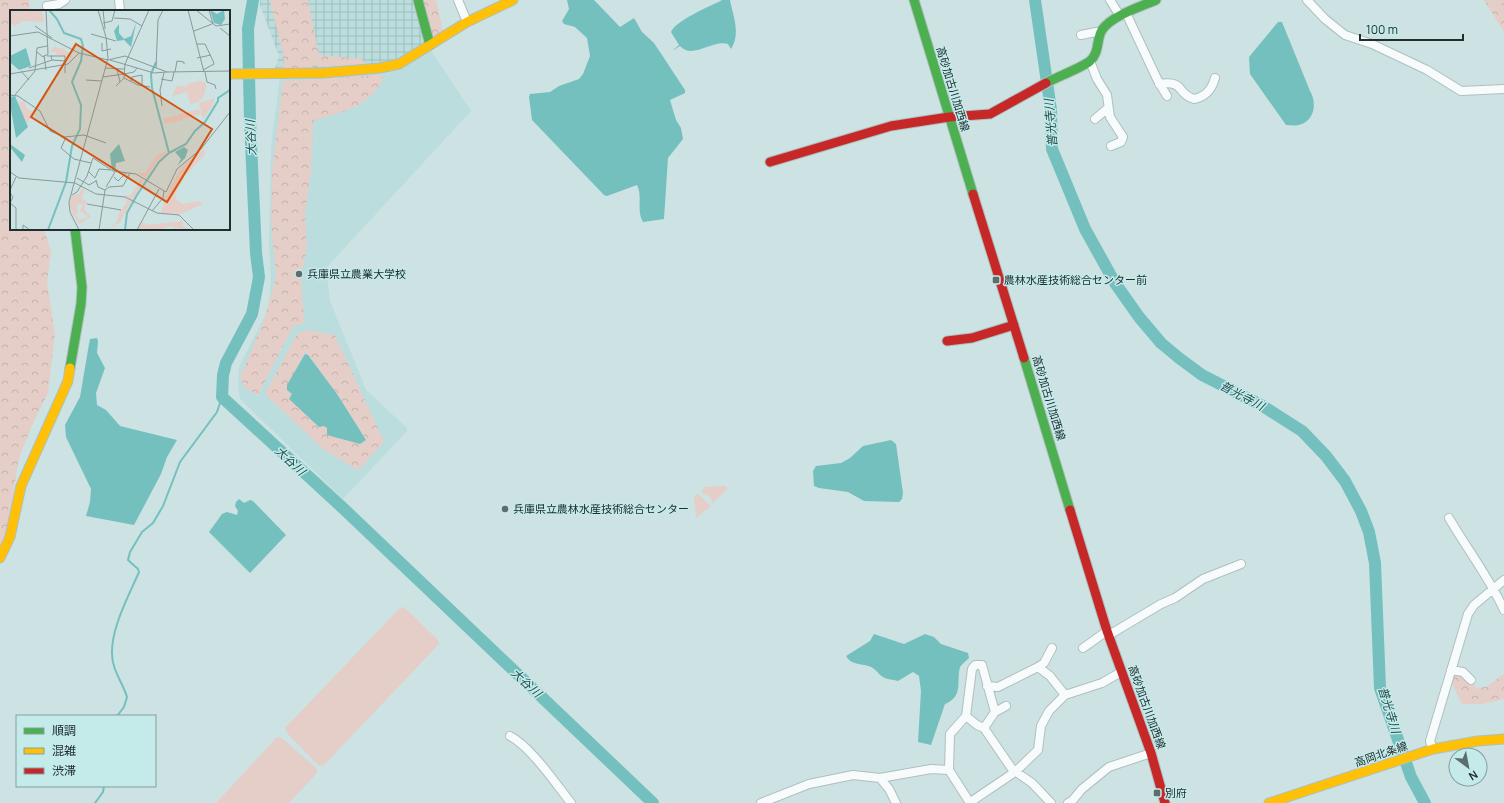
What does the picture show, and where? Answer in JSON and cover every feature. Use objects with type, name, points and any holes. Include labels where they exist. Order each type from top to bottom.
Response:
[{"type":"street","points":[[48,6],[59,4],[65,0]]},
{"type":"street","points":[[119,0],[120,10]]},
{"type":"street","points":[[418,0],[430,45]]},
{"type":"street","points":[[458,0],[467,22]]},
{"type":"street","name":"高砂加古川加西線","points":[[914,0],[1108,633],[1151,753],[1165,803]]},
{"type":"street","points":[[1110,0],[1122,14],[1167,96]]},
{"type":"street","points":[[770,162],[891,126],[949,117],[990,114],[1058,76],[1090,61],[1097,52],[1101,33],[1108,24],[1122,14],[1156,0]]},
{"type":"street","points":[[1307,0],[1325,19],[1345,35],[1372,44],[1414,64],[1461,91],[1504,89]]},
{"type":"street","points":[[233,74],[323,73],[380,68],[399,64],[467,22],[509,1]]},
{"type":"street","points":[[1081,35],[1096,32],[1101,33]]},
{"type":"street","points":[[1090,61],[1107,95],[1110,117],[1123,137],[1121,142],[1111,146]]},
{"type":"street","points":[[1160,84],[1170,83],[1178,85],[1187,96],[1194,99],[1207,92],[1213,85],[1215,78]]},
{"type":"street","points":[[1095,119],[1108,108]]},
{"type":"street","points":[[0,558],[10,537],[21,486],[68,381],[81,304],[82,287],[75,230]]},
{"type":"street","points":[[947,341],[954,341],[991,333],[1014,325]]},
{"type":"street","points":[[1449,518],[1469,552],[1482,567],[1504,610]]},
{"type":"street","points":[[1084,648],[1108,633],[1175,598],[1203,579],[1241,564]]},
{"type":"street","points":[[1433,749],[1430,741],[1468,614],[1474,605],[1504,580]]},
{"type":"street","points":[[987,686],[998,687],[1038,667],[1044,663],[1052,648]]},
{"type":"street","points":[[995,712],[982,665],[975,666],[972,669],[966,716],[950,734],[949,770],[969,803],[1015,772],[1038,750],[1041,726],[1049,711],[1065,695],[1102,683],[1121,672]]},
{"type":"street","points":[[1038,667],[1050,676],[1065,695]]},
{"type":"street","points":[[1451,670],[1463,672],[1471,680]]},
{"type":"street","points":[[984,728],[995,712],[1006,706]]},
{"type":"street","points":[[966,716],[977,725],[984,728],[1012,769],[1032,783],[1051,803]]},
{"type":"street","points":[[510,736],[517,740],[530,753],[571,803]]},
{"type":"street","name":"高岡北条線","points":[[1269,803],[1433,749],[1478,740],[1504,739]]},
{"type":"street","points":[[1071,802],[1082,789],[1109,767],[1151,753]]},
{"type":"street","points":[[767,802],[809,784],[853,775],[880,778],[931,769],[949,770]]},
{"type":"street","points":[[880,778],[889,789],[896,803]]},
{"type":"shaded area","points":[[260,0],[415,0],[423,43],[395,61],[362,67],[275,69],[279,56],[260,5]]},
{"type":"shaded area","name":"兵庫県立農業大学校","points":[[430,49],[471,111],[326,268],[330,301],[366,390],[407,428],[407,431],[343,499],[240,399],[238,387],[239,367],[268,310],[271,280],[269,245],[271,147],[280,77]]},
{"type":"green space","points":[[0,0],[29,0],[30,10],[10,10],[10,230],[44,230],[51,251],[47,283],[55,334],[48,393],[33,423],[19,458],[6,536],[0,552]]},
{"type":"green space","points":[[270,0],[308,0],[319,55],[363,59],[365,64],[283,69],[284,58]]},
{"type":"green space","points":[[422,0],[436,0],[443,31],[437,35],[430,35]]},
{"type":"green space","points":[[1484,0],[1504,0],[1504,32]]},
{"type":"green space","points":[[378,75],[384,78],[370,96],[362,103],[344,111],[313,121],[311,171],[305,214],[307,248],[301,276],[304,322],[293,327],[258,395],[245,388],[240,377],[264,321],[276,277],[271,222],[272,172],[283,81]]},
{"type":"green space","points":[[307,330],[335,335],[384,442],[358,470],[323,449],[267,396],[266,392],[297,334]],"holes":[[[305,353],[308,354],[336,393],[366,439],[327,434],[327,428],[324,425],[319,427],[289,398],[292,393],[287,389],[287,385]]]},
{"type":"green space","points":[[726,486],[727,489],[713,503],[710,497],[701,492],[705,487]]},
{"type":"green space","points":[[698,494],[711,506],[696,518],[694,496]]},
{"type":"green space","points":[[404,607],[438,640],[439,644],[324,765],[318,765],[287,733],[285,728],[400,608]]},
{"type":"green space","points":[[1453,673],[1462,673],[1477,688],[1486,687],[1504,674],[1504,699],[1483,704],[1462,704],[1452,684]]},
{"type":"green space","points":[[277,737],[282,738],[317,769],[317,773],[289,803],[216,803]]},
{"type":"water","points":[[567,0],[594,0],[620,27],[634,18],[642,32],[654,43],[685,90],[685,93],[670,100],[676,120],[681,128],[683,139],[668,158],[664,219],[643,222],[640,213],[639,190],[637,185],[607,196],[604,195],[532,120],[529,97],[530,94],[550,92],[559,86],[579,79],[583,74],[590,56],[587,38],[575,27],[564,24],[562,21],[569,9]]},
{"type":"water","points":[[722,0],[730,0],[734,19],[736,31],[734,43],[731,49],[728,44],[722,43],[690,51],[685,50],[680,46],[672,51],[679,45],[671,32],[674,27],[686,18]]},
{"type":"water","points":[[1278,22],[1282,22],[1312,96],[1314,106],[1311,116],[1304,123],[1299,125],[1286,125],[1250,74],[1249,57]]},
{"type":"water","points":[[97,338],[97,353],[105,368],[96,393],[97,405],[106,410],[120,426],[177,440],[167,457],[161,474],[134,525],[86,516],[90,502],[91,489],[66,437],[65,425],[80,397],[90,339]]},
{"type":"water","points":[[305,354],[308,355],[337,394],[366,440],[360,444],[327,435],[327,428],[324,426],[319,427],[289,399],[292,394],[287,390],[287,385]]},
{"type":"water","points":[[891,440],[896,444],[903,493],[902,499],[899,502],[864,501],[848,492],[814,486],[813,471],[816,466],[841,463],[850,458],[863,446]]},
{"type":"water","points":[[239,499],[244,503],[250,500],[253,501],[286,535],[250,573],[209,532],[222,514],[227,512],[237,515],[238,511],[235,506]]},
{"type":"water","points":[[874,634],[904,644],[925,634],[934,637],[941,644],[968,653],[969,658],[960,667],[957,693],[951,701],[945,704],[931,745],[918,742],[921,691],[919,676],[913,672],[898,681],[886,679],[873,668],[854,663],[846,656],[870,641]]},
{"type":"waterway","name":"大谷川","points":[[253,0],[248,29],[250,121],[256,253],[259,277],[252,314],[226,363],[223,375],[222,397],[345,510],[653,803]]},
{"type":"waterway","name":"普光寺川","points":[[1035,0],[1051,110],[1052,149],[1085,229],[1115,283],[1139,317],[1161,343],[1179,358],[1202,375],[1261,405],[1302,431],[1326,456],[1345,481],[1361,511],[1369,532],[1375,563],[1380,688],[1411,777],[1425,803]]},
{"type":"waterway","points":[[118,715],[124,707],[127,697],[112,660],[112,644],[121,612],[139,572],[138,569],[128,560],[130,552],[142,532],[153,523],[163,506],[180,462],[217,412],[222,397]]},
{"type":"waterway","points":[[95,803],[103,792],[104,787]]},
{"type":"traffic: fast","points":[[418,0],[430,45]]},
{"type":"traffic: fast","points":[[914,0],[973,194]]},
{"type":"traffic: fast","points":[[1046,83],[1090,61],[1097,50],[1102,30],[1112,20],[1156,0]]},
{"type":"traffic: fast","points":[[70,368],[81,304],[82,287],[75,230]]},
{"type":"traffic: fast","points":[[1024,358],[1070,510]]},
{"type":"traffic: slow","points":[[230,74],[323,73],[380,68],[399,64],[467,22],[513,0]]},
{"type":"traffic: slow","points":[[0,558],[10,537],[21,486],[68,381],[70,368]]},
{"type":"traffic: slow","points":[[1269,803],[1433,749],[1478,741],[1504,739]]},
{"type":"traffic: jam","points":[[770,162],[891,126],[949,117],[990,114],[1046,83]]},
{"type":"traffic: jam","points":[[973,194],[1024,358]]},
{"type":"traffic: jam","points":[[947,341],[972,338],[1014,325]]},
{"type":"traffic: jam","points":[[1070,510],[1107,631],[1151,753],[1165,803]]},
{"type":"place","name":"兵庫県立農業大学校","points":[[299,274]]},
{"type":"place","name":"農林水産技術総合センター前","points":[[996,280]]},
{"type":"place","name":"兵庫県立農林水産技術総合センター","points":[[505,509]]},
{"type":"place","name":"別府","points":[[1157,793]]}]
